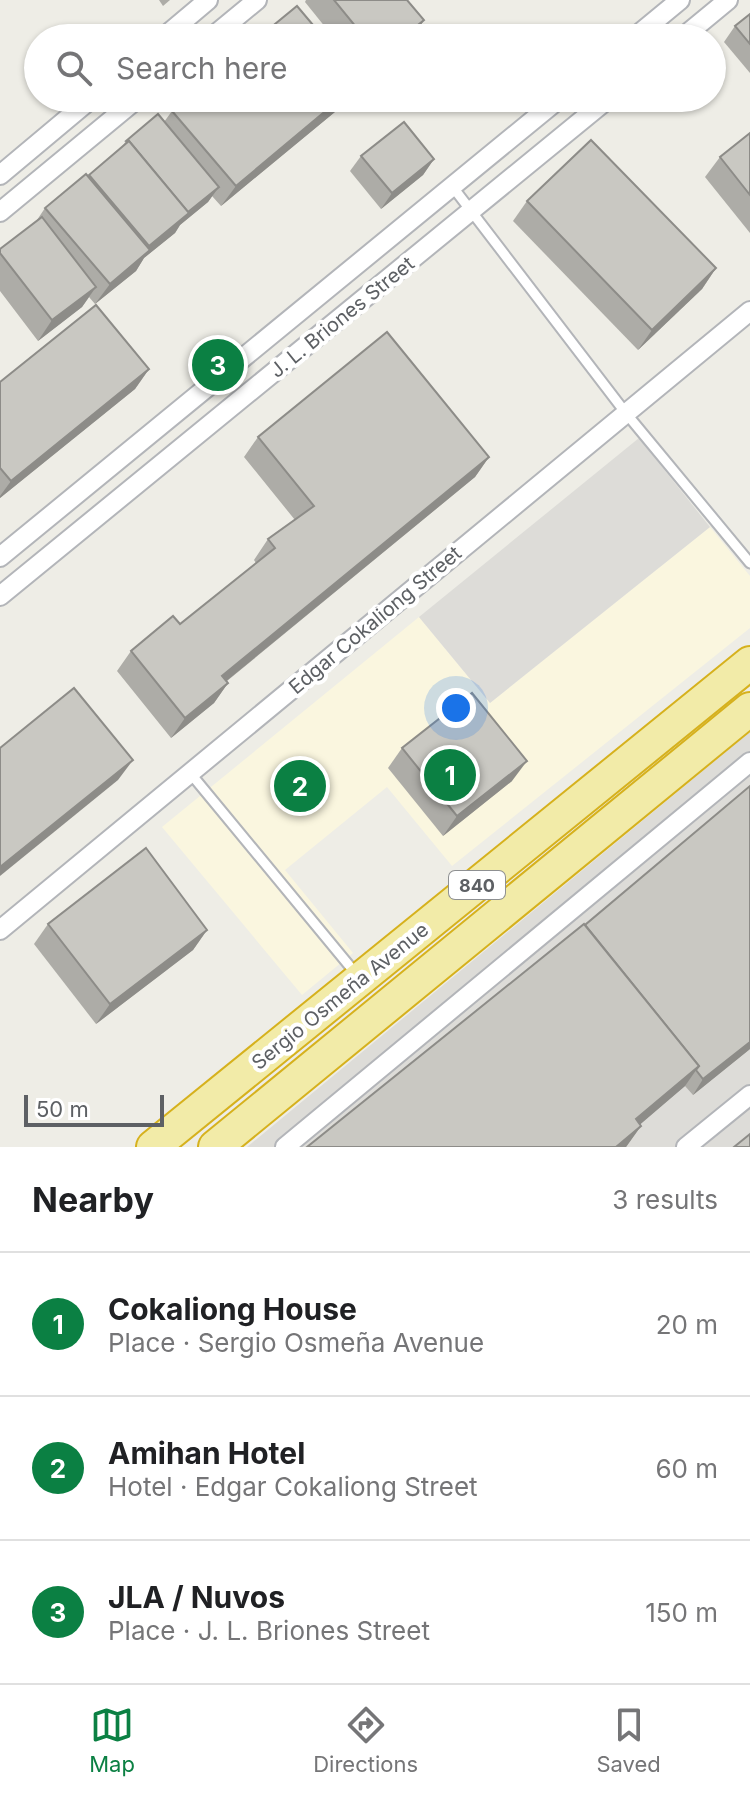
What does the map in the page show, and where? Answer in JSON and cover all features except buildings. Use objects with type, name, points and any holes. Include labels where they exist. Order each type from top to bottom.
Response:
[{"type":"highway","name":"Sergio Osmeña Avenue","points":[[153,1147],[750,663]]},
{"type":"highway","name":"Sergio Osmeña Avenue","points":[[215,1147],[750,709]]},
{"type":"street","points":[[180,24],[208,0]]},
{"type":"street","points":[[228,24],[257,0]]},
{"type":"street","points":[[651,24],[680,0]]},
{"type":"street","points":[[699,24],[728,0]]},
{"type":"street","points":[[0,175],[75,112]]},
{"type":"street","points":[[0,212],[121,112]]},
{"type":"street","name":"J. L. Briones Street","points":[[3,555],[543,112]]},
{"type":"street","name":"J. L. Briones Street","points":[[0,596],[592,112]]},
{"type":"street","name":"Edgar Cokaliong Street","points":[[0,930],[750,311]]},
{"type":"street","points":[[213,382],[232,406]]},
{"type":"street","points":[[3,555],[26,575]]},
{"type":"street","points":[[285,1147],[750,762]]},
{"type":"street","points":[[686,1147],[750,1095]]},
{"type":"lane","points":[[452,186],[625,412],[750,563]]},
{"type":"lane","points":[[191,774],[360,979]]},
{"type":"shaded area","points":[[639,438],[710,527],[490,703],[419,617]]},
{"type":"shaded area","points":[[710,527],[750,576],[750,628],[452,866],[387,787],[285,870],[353,953],[302,995],[162,827],[419,617],[490,703]]},
{"type":"shaded area","points":[[750,732],[750,1147],[247,1147]]},
{"type":"place","name":"JLA / Nuvos","points":[[218,365]]},
{"type":"place","name":"Cokaliong House","points":[[450,775]]},
{"type":"place","name":"Amihan Hotel","points":[[300,786]]}]
